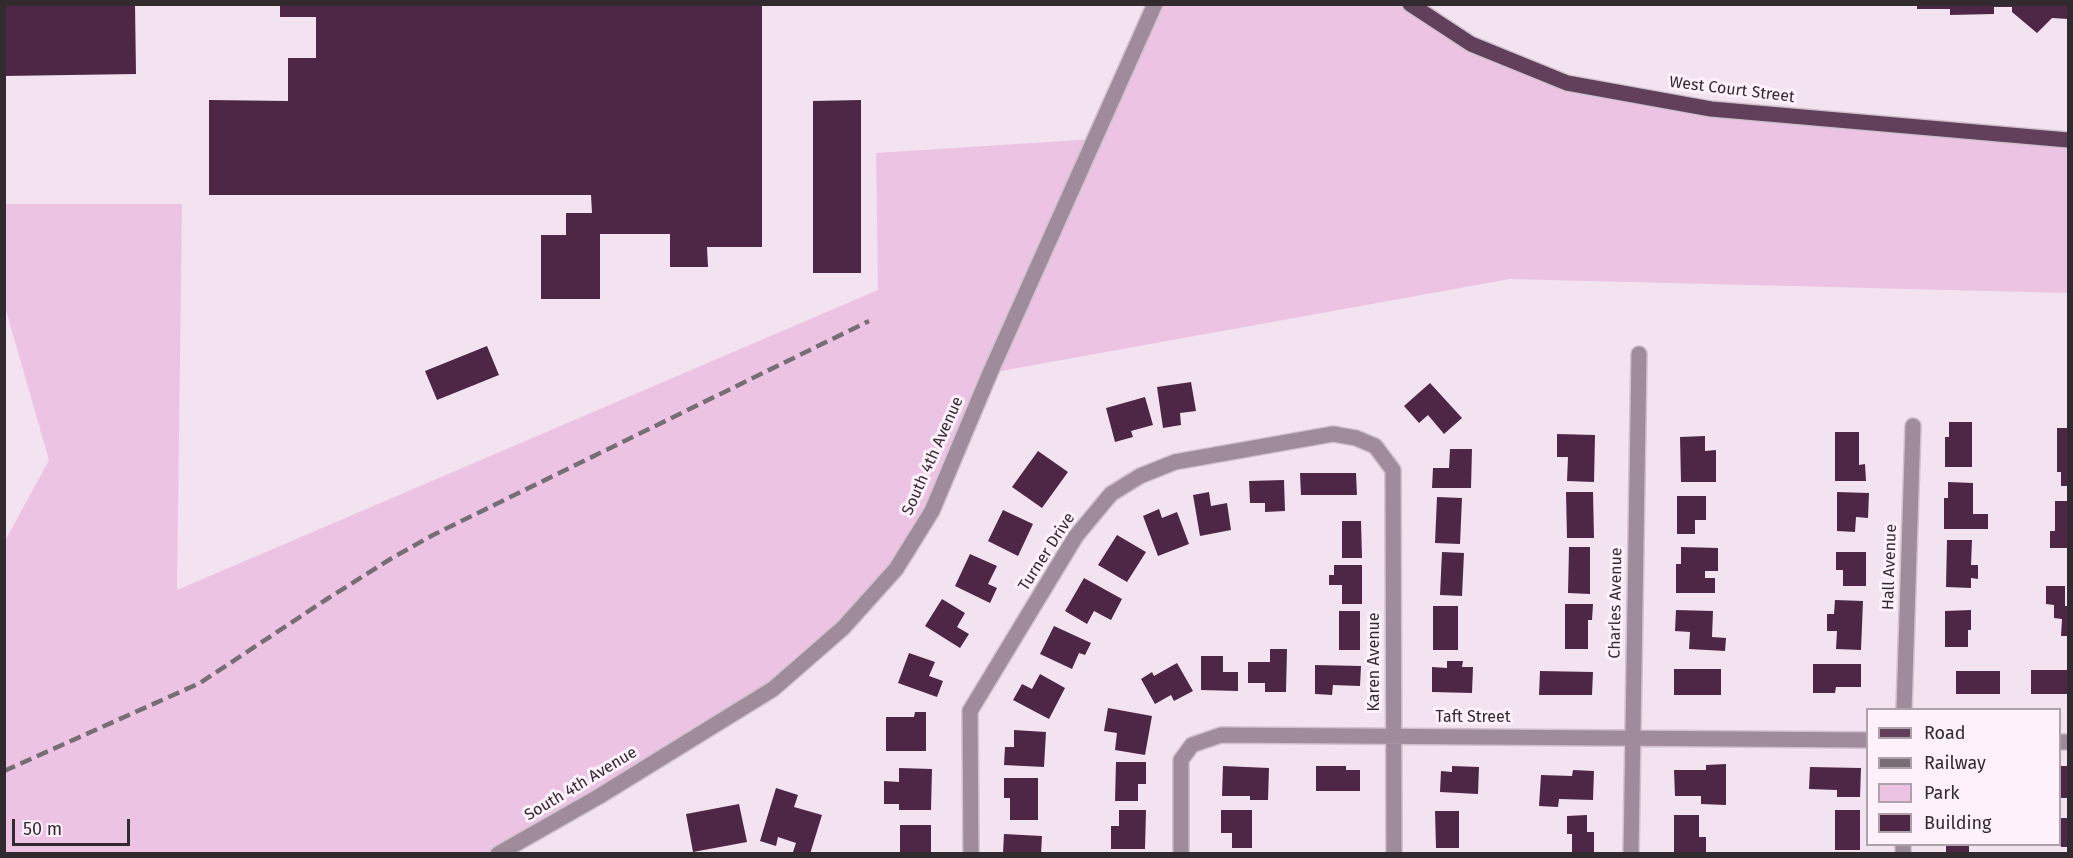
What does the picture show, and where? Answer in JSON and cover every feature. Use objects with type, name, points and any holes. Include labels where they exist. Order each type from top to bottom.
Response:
[{"type":"main road","name":"West Court Street","points":[[1410,4],[1471,44],[1567,83],[1711,109],[2068,140]]},
{"type":"street","name":"South 4th Avenue","points":[[498,854],[598,797],[773,689],[843,628],[896,569],[932,511],[1033,275],[1155,4]]},
{"type":"street","name":"Charles Avenue","points":[[1631,854],[1639,354]]},
{"type":"street","name":"Hall Avenue","points":[[1904,708],[1913,426]]},
{"type":"street","name":"Turner Drive","points":[[971,854],[970,711],[1076,536],[1111,495],[1140,476],[1175,462],[1333,434],[1356,438],[1375,446],[1393,470]]},
{"type":"street","name":"Karen Avenue","points":[[1393,470],[1394,854]]},
{"type":"street","name":"Taft Street","points":[[1181,854],[1181,760],[1192,745],[1221,735],[1866,740]]},
{"type":"green space","points":[[1155,5],[1410,5],[1567,83],[1711,109],[2068,140],[2068,293],[1510,279],[990,373],[932,511],[896,569],[773,689],[498,853],[5,853],[5,541],[49,460],[5,307],[5,204],[182,204],[177,590],[878,290],[876,153],[1094,139]]},
{"type":"building","points":[[4,4],[135,4],[136,74],[4,76]]},
{"type":"building","points":[[280,4],[762,4],[762,247],[707,247],[708,267],[670,267],[670,234],[600,234],[600,299],[541,299],[541,235],[566,235],[566,213],[592,213],[591,195],[209,195],[209,100],[288,101],[288,58],[316,58],[316,17],[280,17]]},
{"type":"building","points":[[1917,4],[2068,4],[2068,19],[2052,18],[2037,33],[2012,12],[2012,7],[1994,7],[1994,14],[1950,15],[1950,9],[1917,9]]},
{"type":"building","points":[[861,100],[861,273],[813,273],[813,101]]},
{"type":"building","points":[[487,346],[499,375],[437,400],[425,371]]},
{"type":"building","points":[[1191,382],[1196,411],[1180,413],[1181,425],[1163,428],[1157,387]]},
{"type":"building","points":[[1430,383],[1462,418],[1444,434],[1428,415],[1419,423],[1404,406]]},
{"type":"building","points":[[1145,397],[1153,425],[1131,431],[1133,437],[1115,442],[1106,408]]},
{"type":"building","points":[[1949,422],[1972,422],[1972,467],[1945,467],[1945,437],[1949,437]]},
{"type":"building","points":[[2057,428],[2068,428],[2068,486],[2061,486],[2061,472],[2057,472]]},
{"type":"building","points":[[1835,432],[1859,432],[1859,465],[1865,464],[1866,481],[1835,481]]},
{"type":"building","points":[[1557,434],[1595,435],[1594,482],[1567,481],[1568,457],[1557,457]]},
{"type":"building","points":[[1705,436],[1705,451],[1716,450],[1716,482],[1681,482],[1680,437]]},
{"type":"building","points":[[1450,449],[1472,449],[1471,488],[1432,488],[1433,468],[1449,468]]},
{"type":"building","points":[[1038,451],[1068,472],[1042,508],[1012,487]]},
{"type":"building","points":[[1300,473],[1356,473],[1357,495],[1301,495]]},
{"type":"building","points":[[1284,480],[1285,511],[1265,512],[1265,503],[1250,503],[1249,481]]},
{"type":"building","points":[[1948,482],[1973,483],[1973,514],[1988,514],[1988,529],[1944,529],[1944,498],[1948,498]]},
{"type":"building","points":[[1209,492],[1211,506],[1227,503],[1231,530],[1200,536],[1193,495]]},
{"type":"building","points":[[1566,492],[1593,492],[1594,538],[1567,538]]},
{"type":"building","points":[[1837,492],[1869,493],[1868,518],[1856,517],[1855,532],[1837,531]]},
{"type":"building","points":[[1677,496],[1706,496],[1706,520],[1695,520],[1695,534],[1677,534]]},
{"type":"building","points":[[1437,497],[1462,498],[1460,544],[1435,543]]},
{"type":"building","points":[[2055,501],[2068,501],[2067,548],[2050,548],[2050,531],[2055,531]]},
{"type":"building","points":[[1159,509],[1162,518],[1177,512],[1189,544],[1158,556],[1143,516]]},
{"type":"building","points":[[1003,510],[1033,524],[1018,556],[988,541]]},
{"type":"building","points":[[1342,521],[1361,521],[1362,558],[1342,558]]},
{"type":"building","points":[[1117,535],[1146,552],[1127,582],[1098,565]]},
{"type":"building","points":[[1947,540],[1972,540],[1971,565],[1978,565],[1978,579],[1971,578],[1971,588],[1946,587]]},
{"type":"building","points":[[1569,547],[1590,547],[1590,594],[1568,593]]},
{"type":"building","points":[[1681,547],[1718,548],[1718,571],[1705,571],[1705,578],[1715,578],[1715,593],[1676,593],[1676,564],[1681,564]]},
{"type":"building","points":[[1442,552],[1464,553],[1462,596],[1440,595]]},
{"type":"building","points":[[1836,552],[1866,552],[1866,586],[1843,586],[1843,570],[1836,570]]},
{"type":"building","points":[[970,554],[997,566],[988,584],[997,588],[990,603],[955,586]]},
{"type":"building","points":[[1334,565],[1362,565],[1362,604],[1342,604],[1342,585],[1329,585],[1329,575],[1334,575]]},
{"type":"building","points":[[1084,578],[1122,599],[1111,620],[1094,611],[1087,624],[1065,611]]},
{"type":"building","points":[[2046,586],[2065,586],[2068,636],[2061,636],[2062,619],[2054,618],[2054,605],[2046,604]]},
{"type":"building","points":[[942,599],[965,613],[957,627],[969,634],[960,648],[925,626]]},
{"type":"building","points":[[1835,600],[1863,601],[1861,650],[1836,649],[1837,631],[1827,631],[1827,614],[1834,614]]},
{"type":"building","points":[[1565,604],[1593,604],[1592,620],[1588,620],[1588,649],[1565,649]]},
{"type":"building","points":[[1433,606],[1458,606],[1458,650],[1433,650]]},
{"type":"building","points":[[1676,610],[1713,611],[1712,637],[1726,638],[1725,651],[1689,649],[1690,632],[1675,631]]},
{"type":"building","points":[[1971,610],[1968,647],[1945,647],[1945,611]]},
{"type":"building","points":[[1339,611],[1360,611],[1360,650],[1339,650]]},
{"type":"building","points":[[1054,626],[1091,643],[1085,655],[1079,653],[1072,669],[1040,654]]},
{"type":"building","points":[[1270,649],[1287,649],[1286,692],[1265,692],[1265,683],[1248,683],[1248,662],[1270,662]]},
{"type":"building","points":[[909,653],[935,662],[929,676],[943,681],[937,697],[898,683]]},
{"type":"building","points":[[1201,656],[1223,656],[1223,672],[1238,672],[1238,691],[1201,690]]},
{"type":"building","points":[[1447,661],[1463,661],[1462,667],[1473,667],[1472,693],[1432,692],[1432,667],[1447,668]]},
{"type":"building","points":[[1177,663],[1193,691],[1174,701],[1171,695],[1155,704],[1141,679],[1152,672],[1154,676]]},
{"type":"building","points":[[1813,664],[1861,664],[1861,687],[1836,687],[1835,693],[1813,693]]},
{"type":"building","points":[[1315,665],[1361,666],[1360,686],[1333,685],[1332,695],[1315,694]]},
{"type":"building","points":[[1674,669],[1721,669],[1721,695],[1674,695]]},
{"type":"building","points":[[2031,670],[2068,670],[2068,694],[2031,694]]},
{"type":"building","points":[[1540,671],[1593,672],[1592,695],[1539,695]]},
{"type":"building","points":[[1956,671],[2000,671],[2000,694],[1956,694]]},
{"type":"building","points":[[1040,674],[1065,688],[1049,719],[1013,700],[1022,684],[1032,689]]},
{"type":"building","points":[[1108,708],[1152,716],[1145,755],[1115,750],[1117,733],[1104,731]]},
{"type":"building","points":[[915,712],[926,712],[926,751],[886,751],[886,717],[914,717]]},
{"type":"building","points":[[1014,730],[1046,732],[1044,767],[1004,765],[1005,747],[1014,747]]},
{"type":"building","points":[[1116,762],[1146,762],[1146,784],[1138,784],[1138,801],[1115,801]]},
{"type":"building","points":[[1726,764],[1726,805],[1701,804],[1701,796],[1675,796],[1674,770],[1706,770],[1706,765]]},
{"type":"building","points":[[1223,766],[1269,768],[1268,800],[1250,800],[1250,796],[1222,796]]},
{"type":"building","points":[[1316,766],[1346,766],[1346,770],[1360,770],[1360,791],[1316,791]]},
{"type":"building","points":[[1452,766],[1479,767],[1478,794],[1440,792],[1441,771],[1452,772]]},
{"type":"building","points":[[2061,766],[2068,766],[2068,798],[2061,798]]},
{"type":"building","points":[[1810,767],[1861,768],[1860,797],[1837,797],[1837,790],[1809,789]]},
{"type":"building","points":[[899,768],[932,769],[931,810],[899,810],[899,804],[884,804],[884,781],[899,782]]},
{"type":"building","points":[[1573,770],[1594,771],[1593,800],[1559,799],[1558,807],[1539,806],[1541,775],[1572,776]]},
{"type":"building","points":[[1004,778],[1038,778],[1038,820],[1010,820],[1010,798],[1004,798]]},
{"type":"building","points":[[776,788],[798,795],[794,807],[822,815],[810,854],[793,852],[796,843],[778,837],[776,846],[760,841]]},
{"type":"building","points":[[739,804],[747,842],[693,852],[686,814]]},
{"type":"building","points":[[1119,810],[1146,810],[1145,849],[1111,849],[1111,826],[1119,826]]},
{"type":"building","points":[[1221,810],[1252,810],[1252,848],[1232,848],[1232,833],[1221,833]]},
{"type":"building","points":[[1835,810],[1860,810],[1860,850],[1835,850]]},
{"type":"building","points":[[1435,811],[1459,811],[1459,848],[1436,848]]},
{"type":"building","points":[[1587,815],[1587,832],[1594,832],[1594,854],[1572,854],[1572,834],[1567,834],[1567,816]]},
{"type":"building","points":[[1674,815],[1699,815],[1699,837],[1706,837],[1706,854],[1674,854]]},
{"type":"building","points":[[2061,818],[2068,818],[2068,847],[2061,847]]},
{"type":"building","points":[[900,825],[931,825],[931,854],[900,854]]},
{"type":"building","points":[[1004,834],[1042,836],[1041,854],[1003,853]]},
{"type":"building","points":[[1946,846],[1969,846],[1969,852],[1946,852]]},
{"type":"railway","points":[[4,771],[200,683],[327,599],[433,535],[869,321]]}]
